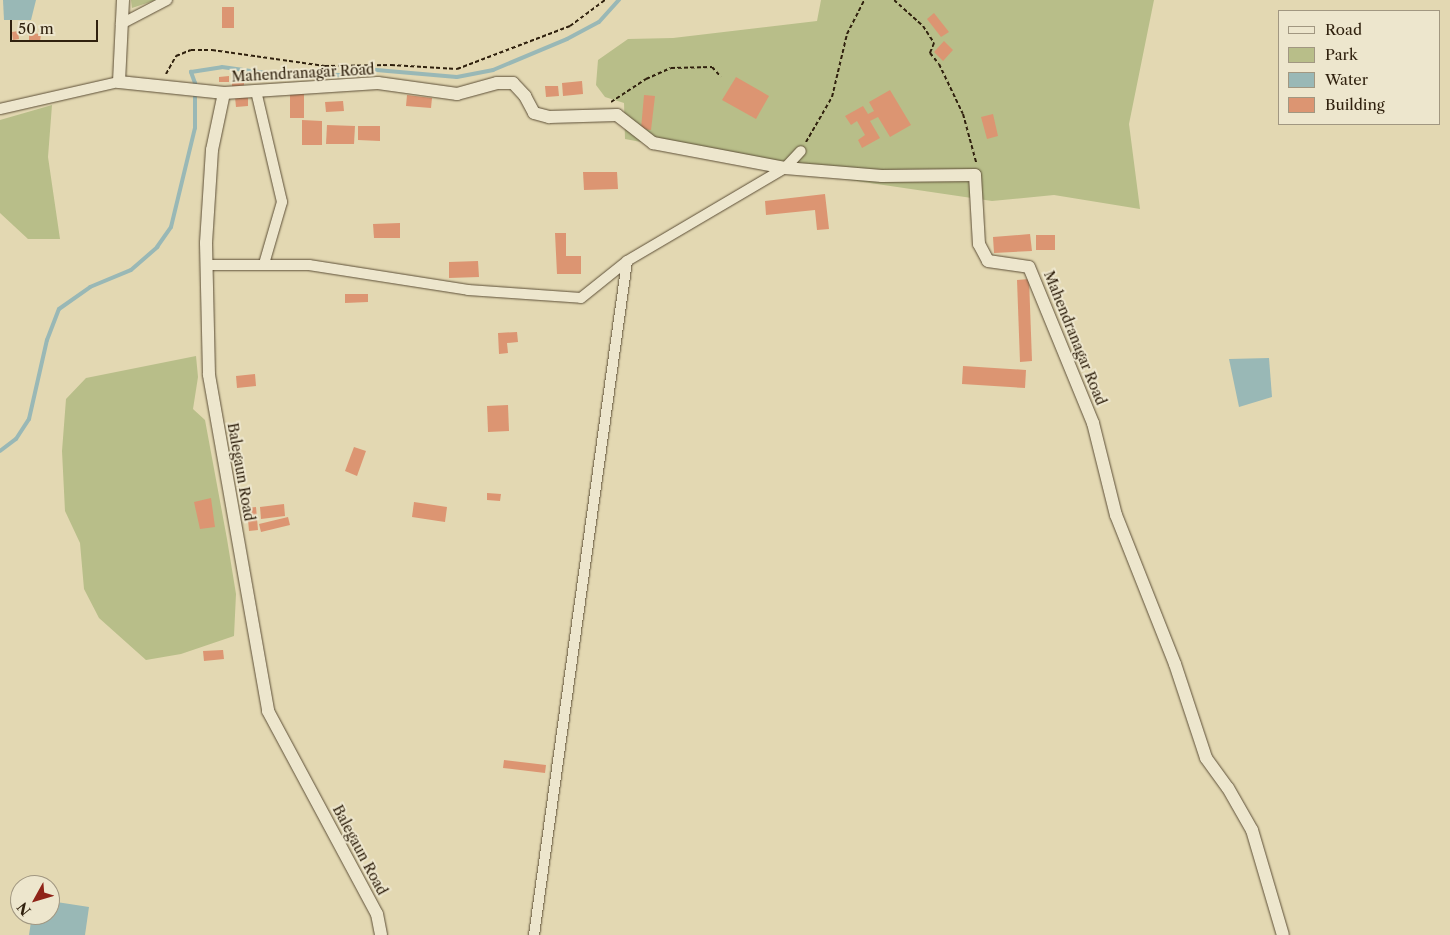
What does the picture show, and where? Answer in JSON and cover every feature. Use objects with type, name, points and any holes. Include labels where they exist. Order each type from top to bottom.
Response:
[{"type":"street","points":[[119,82],[123,0]]},
{"type":"street","points":[[121,24],[167,0]]},
{"type":"street","points":[[0,109],[119,82],[224,93]]},
{"type":"street","name":"Mahendranagar Road","points":[[224,93],[378,83],[457,94],[498,83],[513,83],[526,96],[534,113],[548,117],[599,114],[617,115],[654,143],[785,168],[882,176],[975,175],[979,244],[988,261],[1029,267],[1093,423],[1116,515],[1175,664],[1206,758],[1228,788],[1252,830],[1283,935]]},
{"type":"street","points":[[256,91],[282,202],[264,264]]},
{"type":"street","name":"Balegaun Road","points":[[224,93],[212,150],[206,265],[209,375],[268,711],[377,914],[381,935]]},
{"type":"street","points":[[206,265],[309,265],[468,290],[581,298],[627,261],[785,168],[801,151]]},
{"type":"street","points":[[534,935],[627,261]]},
{"type":"path","points":[[163,88],[176,56],[191,50],[212,50],[325,66],[391,65],[457,69],[570,26],[605,0]]},
{"type":"path","points":[[801,151],[832,96],[847,34],[864,0]]},
{"type":"path","points":[[894,0],[923,26],[934,43],[930,53],[947,78],[975,151],[975,175]]},
{"type":"path","points":[[599,114],[625,92],[671,68],[712,67],[721,77]]},
{"type":"green space","points":[[131,0],[156,0],[132,8]]},
{"type":"green space","points":[[821,0],[1154,0],[1129,124],[1140,209],[1054,195],[992,201],[816,175],[625,139],[624,103],[605,97],[596,85],[598,60],[628,39],[673,38],[817,21]]},
{"type":"green space","points":[[52,105],[48,157],[60,239],[28,239],[0,213],[0,120]]},
{"type":"green space","points":[[196,356],[198,377],[193,409],[205,420],[227,539],[236,594],[234,636],[181,654],[146,660],[99,618],[84,589],[80,543],[65,511],[62,451],[66,399],[86,378]]},
{"type":"water","points":[[3,0],[36,0],[31,20],[4,20]]},
{"type":"water","points":[[1269,358],[1272,397],[1239,407],[1229,359]]},
{"type":"water","points":[[60,903],[89,907],[85,935],[29,935],[30,925],[60,925]]},
{"type":"building","points":[[222,7],[234,7],[234,28],[222,28]]},
{"type":"building","points":[[934,13],[949,32],[941,37],[927,19]]},
{"type":"building","points":[[18,31],[19,39],[13,40],[12,32]]},
{"type":"building","points":[[29,33],[41,34],[40,42],[29,41]]},
{"type":"building","points":[[944,41],[953,50],[943,61],[934,52]]},
{"type":"building","points":[[229,76],[229,82],[219,82],[219,77]]},
{"type":"building","points":[[232,77],[244,77],[244,87],[232,87]]},
{"type":"building","points":[[736,77],[769,96],[756,119],[722,100]]},
{"type":"building","points":[[582,81],[583,94],[563,96],[562,83]]},
{"type":"building","points":[[545,86],[558,86],[559,96],[546,97]]},
{"type":"building","points":[[890,90],[911,125],[890,137],[878,117],[870,121],[880,138],[862,148],[858,140],[865,135],[857,121],[851,125],[845,116],[863,106],[868,114],[874,111],[869,102]]},
{"type":"building","points":[[290,94],[304,94],[304,118],[290,118]]},
{"type":"building","points":[[407,95],[432,98],[431,108],[406,106]]},
{"type":"building","points":[[644,95],[655,96],[651,130],[641,129]]},
{"type":"building","points":[[235,97],[248,97],[248,106],[236,107]]},
{"type":"building","points":[[343,101],[344,111],[326,112],[325,102]]},
{"type":"building","points":[[993,114],[998,136],[987,139],[981,117]]},
{"type":"building","points":[[302,120],[322,121],[322,145],[302,145]]},
{"type":"building","points":[[327,125],[355,126],[354,144],[326,144]]},
{"type":"building","points":[[358,126],[380,126],[380,141],[358,140]]},
{"type":"building","points":[[583,172],[617,172],[618,189],[584,190]]},
{"type":"building","points":[[825,194],[829,229],[817,230],[815,210],[766,215],[765,201]]},
{"type":"building","points":[[400,223],[400,238],[374,238],[373,224]]},
{"type":"building","points":[[555,233],[566,233],[566,256],[581,256],[581,274],[557,274]]},
{"type":"building","points":[[1030,234],[1032,251],[994,253],[993,237]]},
{"type":"building","points":[[1036,235],[1055,235],[1055,250],[1036,250]]},
{"type":"building","points":[[478,261],[479,277],[449,278],[449,262]]},
{"type":"building","points":[[1029,279],[1032,361],[1020,362],[1017,280]]},
{"type":"building","points":[[345,294],[368,294],[368,302],[345,303]]},
{"type":"building","points":[[517,332],[518,342],[507,343],[508,353],[499,354],[498,333]]},
{"type":"building","points":[[963,366],[1026,370],[1025,388],[962,384]]},
{"type":"building","points":[[255,374],[256,386],[237,388],[236,376]]},
{"type":"building","points":[[508,405],[509,431],[488,432],[487,406]]},
{"type":"building","points":[[354,447],[366,451],[357,476],[345,471]]},
{"type":"building","points":[[487,493],[501,494],[500,501],[487,500]]},
{"type":"building","points":[[211,498],[215,527],[200,529],[194,502]]},
{"type":"building","points":[[414,502],[447,507],[445,522],[412,517]]},
{"type":"building","points":[[284,504],[285,516],[261,519],[260,507]]},
{"type":"building","points":[[256,507],[258,530],[249,531],[247,508]]},
{"type":"building","points":[[288,517],[290,525],[261,532],[259,524]]},
{"type":"building","points":[[223,650],[224,659],[204,661],[203,651]]},
{"type":"building","points":[[504,760],[546,765],[545,773],[503,768]]},
{"type":"waterway","points":[[0,451],[16,439],[29,419],[47,340],[59,309],[90,287],[131,270],[157,247],[171,227],[195,128],[195,83],[191,72],[222,67],[273,74],[341,75],[365,69],[457,77],[493,70],[567,39],[599,22],[619,0]]}]
